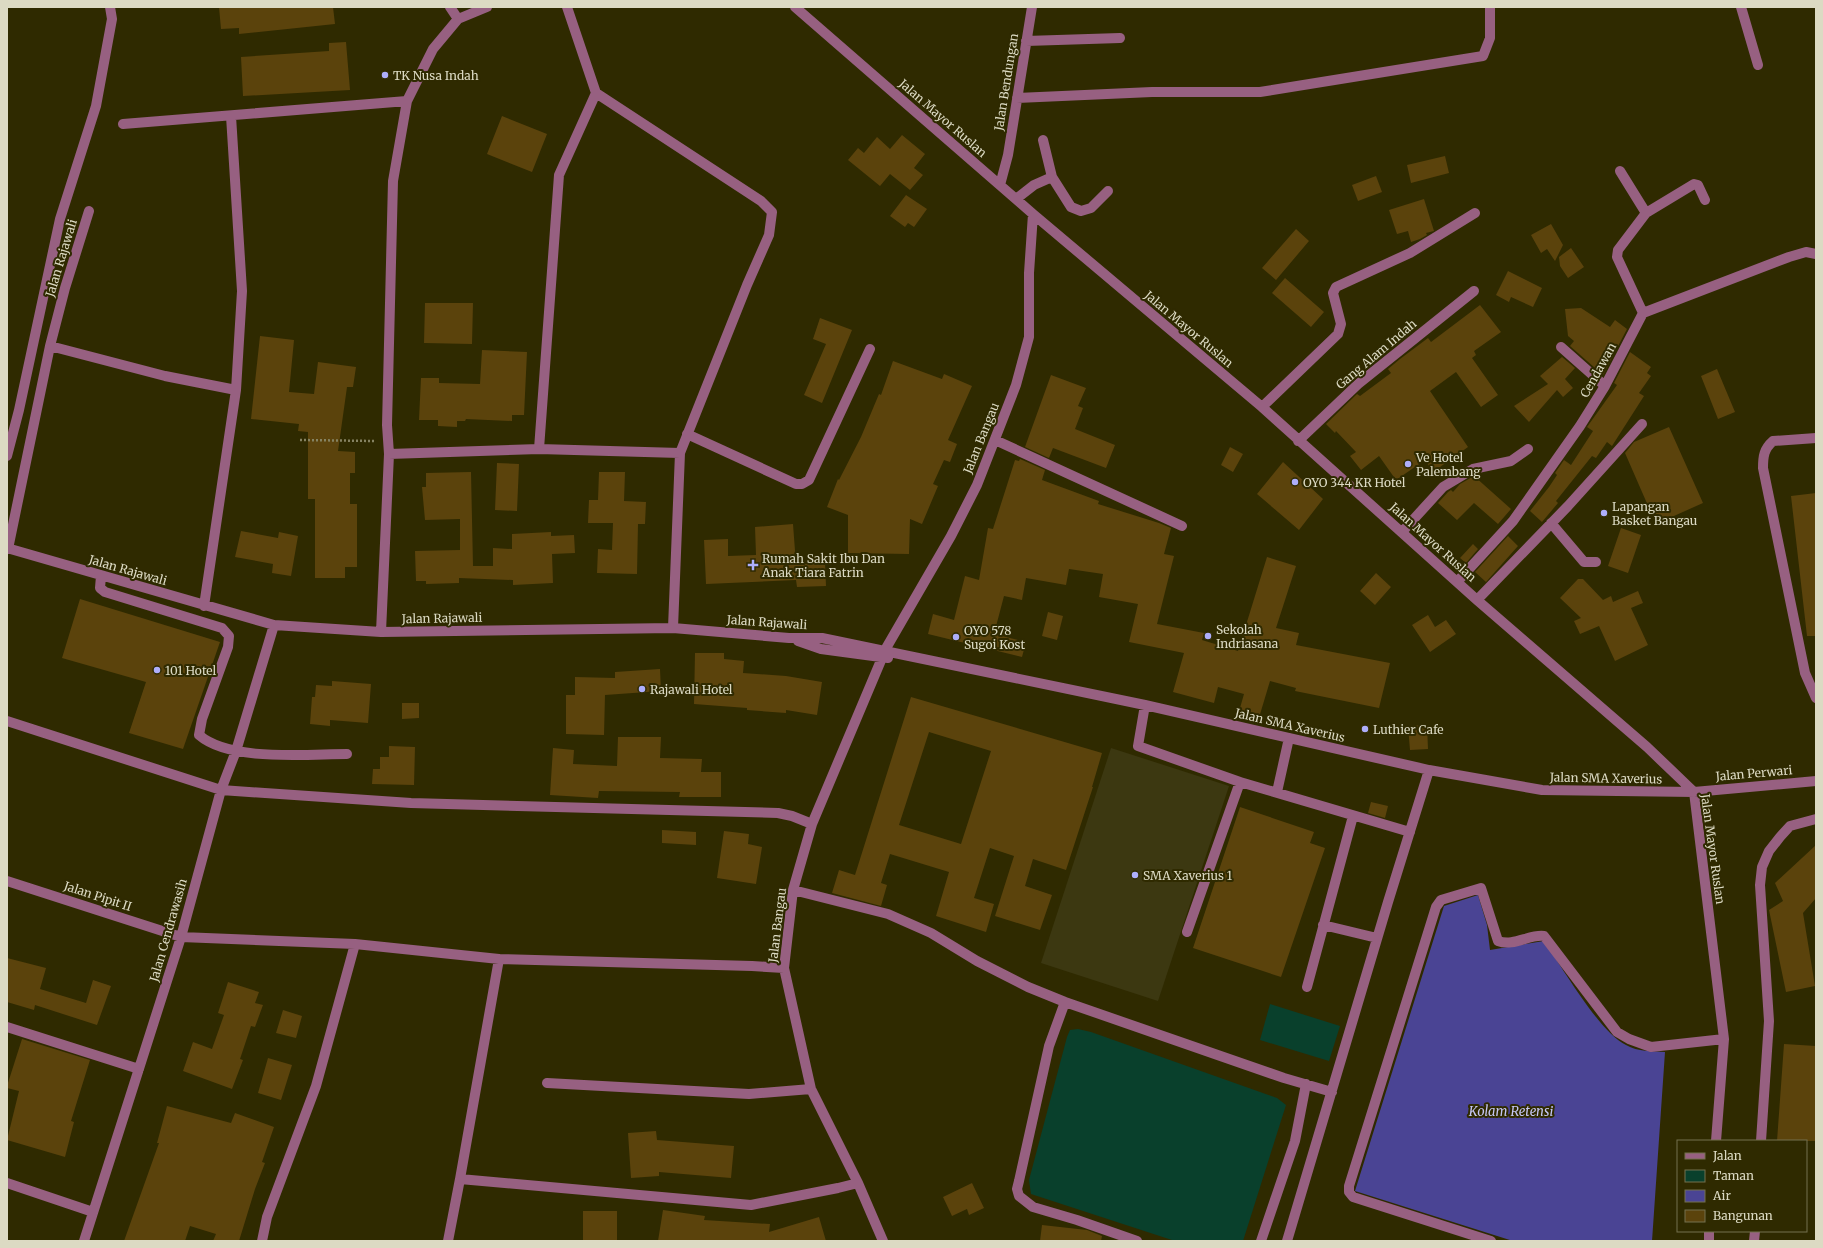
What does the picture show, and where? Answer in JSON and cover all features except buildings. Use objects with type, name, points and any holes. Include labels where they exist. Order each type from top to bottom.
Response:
[{"type":"street","points":[[7,456],[19,410],[60,219],[96,106],[112,19],[110,7]]},
{"type":"street","points":[[450,7],[458,19]]},
{"type":"street","points":[[381,632],[388,454],[393,181],[407,101],[433,49],[458,19],[487,7]]},
{"type":"street","points":[[567,7],[596,93],[761,201],[772,212],[769,235],[747,285],[680,453],[672,628]]},
{"type":"street","name":"Jalan Mayor Ruslan","points":[[795,7],[1033,214],[1262,407],[1298,441],[1477,600],[1648,747],[1694,792],[1724,1039],[1716,1140]]},
{"type":"street","name":"Jalan Bendungan","points":[[1000,185],[1017,98],[1032,7]]},
{"type":"street","points":[[1017,98],[1152,92],[1260,92],[1483,56],[1490,38],[1490,7]]},
{"type":"street","points":[[1741,7],[1758,66]]},
{"type":"street","points":[[1026,41],[1120,38]]},
{"type":"street","points":[[539,449],[559,175],[596,93]]},
{"type":"street","points":[[123,124],[407,101]]},
{"type":"street","points":[[204,606],[236,390],[242,291],[231,116]]},
{"type":"street","points":[[1043,140],[1052,177],[1072,207],[1081,211],[1091,208],[1108,191]]},
{"type":"street","points":[[1620,171],[1646,213]]},
{"type":"street","points":[[1016,199],[1034,185],[1052,177]]},
{"type":"street","points":[[1705,200],[1698,185],[1694,184],[1646,213],[1618,250],[1617,257],[1644,313],[1789,257],[1806,252],[1816,254]]},
{"type":"street","name":"Jalan Rajawali","points":[[90,211],[65,288],[50,346],[8,548],[204,606],[274,625],[381,632],[672,628],[789,638],[820,649],[884,654]]},
{"type":"street","points":[[1262,407],[1338,334],[1341,324],[1333,293],[1336,288],[1410,253],[1475,213]]},
{"type":"street","name":"Jalan Bangau","points":[[883,1241],[858,1182],[811,1088],[784,968],[793,890],[812,824],[884,654],[951,536],[977,485],[1016,385],[1029,337],[1029,273],[1033,214]]},
{"type":"street","name":"Gang Alam Indah","points":[[1298,441],[1358,384],[1474,291]]},
{"type":"street","name":"Cendawan","points":[[1457,582],[1513,521],[1580,426],[1605,386],[1644,313]]},
{"type":"street","points":[[50,346],[165,376],[236,390]]},
{"type":"street","points":[[1561,347],[1605,386]]},
{"type":"street","points":[[687,434],[796,484],[802,484],[809,480],[870,349]]},
{"type":"street","points":[[1477,600],[1551,523],[1642,424]]},
{"type":"street","points":[[1816,438],[1773,441],[1765,451],[1763,460],[1805,673],[1816,698]]},
{"type":"street","points":[[995,440],[1182,526]]},
{"type":"street","points":[[1402,532],[1443,487],[1473,469],[1511,461],[1528,448]]},
{"type":"street","points":[[388,454],[539,449],[680,453]]},
{"type":"street","points":[[1551,523],[1584,562],[1596,562]]},
{"type":"street","points":[[101,576],[100,588],[105,592],[222,628],[229,636],[228,647],[202,720],[199,735],[207,742],[236,752],[267,754],[347,754]]},
{"type":"street","name":"Jalan Cendrawasih","points":[[84,1241],[181,937],[221,790],[236,752],[274,625]]},
{"type":"street","name":"Jalan SMA Xaverius","points":[[884,654],[910,656],[1144,705],[1429,770],[1542,790],[1694,792]]},
{"type":"street","points":[[1144,705],[1138,746],[1240,782],[1410,832]]},
{"type":"street","points":[[7,721],[221,790],[412,803],[778,813],[792,816],[812,824]]},
{"type":"street","points":[[1277,792],[1289,738]]},
{"type":"street","points":[[1287,1241],[1377,938],[1429,770]]},
{"type":"street","name":"Jalan Perwari","points":[[1694,792],[1816,781]]},
{"type":"street","points":[[1187,932],[1240,782]]},
{"type":"street","points":[[1306,987],[1353,816]]},
{"type":"street","points":[[1761,1140],[1769,1021],[1760,885],[1762,867],[1769,850],[1790,826],[1816,819]]},
{"type":"street","name":"Jalan Pipit II","points":[[7,881],[181,937],[355,944],[499,959],[784,968]]},
{"type":"street","points":[[1491,1241],[1353,1197],[1349,1192],[1349,1186],[1436,907],[1441,900],[1480,888],[1498,941],[1513,942],[1536,936],[1544,936],[1617,1032],[1629,1039],[1651,1047],[1724,1039]]},
{"type":"street","points":[[793,890],[888,914],[931,933],[977,961],[1028,987],[1065,1002],[1332,1092]]},
{"type":"street","points":[[1323,925],[1377,938]]},
{"type":"street","points":[[262,1241],[267,1217],[316,1086],[355,944]]},
{"type":"street","points":[[448,1241],[499,959]]},
{"type":"street","points":[[1065,1002],[1049,1046],[1019,1181],[1019,1196],[1033,1207],[1077,1220],[1137,1241]]},
{"type":"street","points":[[7,1026],[138,1069]]},
{"type":"street","points":[[547,1083],[749,1094],[811,1088]]},
{"type":"street","points":[[1261,1241],[1295,1141],[1306,1084]]},
{"type":"street","points":[[460,1179],[751,1206],[838,1188],[858,1182]]},
{"type":"street","points":[[7,1183],[93,1212]]},
{"type":"path","points":[[300,440],[388,442]]},
{"type":"shaded area","name":"SMA Xaverius 1","points":[[1111,748],[1229,786],[1158,1001],[1041,963]]},
{"type":"green space","points":[[1270,1004],[1340,1026],[1329,1061],[1260,1040]]},
{"type":"green space","points":[[1078,1029],[1091,1032],[1277,1098],[1286,1105],[1243,1241],[1175,1241],[1031,1194],[1029,1180],[1067,1037],[1070,1030]]},
{"type":"water","name":"Kolam Retensi","points":[[1478,895],[1487,925],[1490,950],[1544,941],[1593,1014],[1616,1038],[1635,1049],[1665,1052],[1652,1241],[1513,1241],[1355,1191],[1444,906]]},
{"type":"place","name":"TK Nusa Indah","points":[[385,75]]},
{"type":"place","name":"Ve Hotel Palembang","points":[[1408,464]]},
{"type":"place","name":"OYO 344 KR Hotel","points":[[1295,482]]},
{"type":"place","name":"Lapangan Basket Bangau","points":[[1604,513]]},
{"type":"place","name":"Rumah Sakit Ibu Dan Anak Tiara Fatrin","points":[[753,565]]},
{"type":"place","name":"Sekolah Indriasana","points":[[1208,636]]},
{"type":"place","name":"OYO 578 Sugoi Kost","points":[[956,637]]},
{"type":"place","name":"101 Hotel","points":[[157,670]]},
{"type":"place","name":"Rajawali Hotel","points":[[642,689]]},
{"type":"place","name":"Luthier Cafe","points":[[1365,729]]},
{"type":"place","name":"SMA Xaverius 1","points":[[1135,875]]}]
